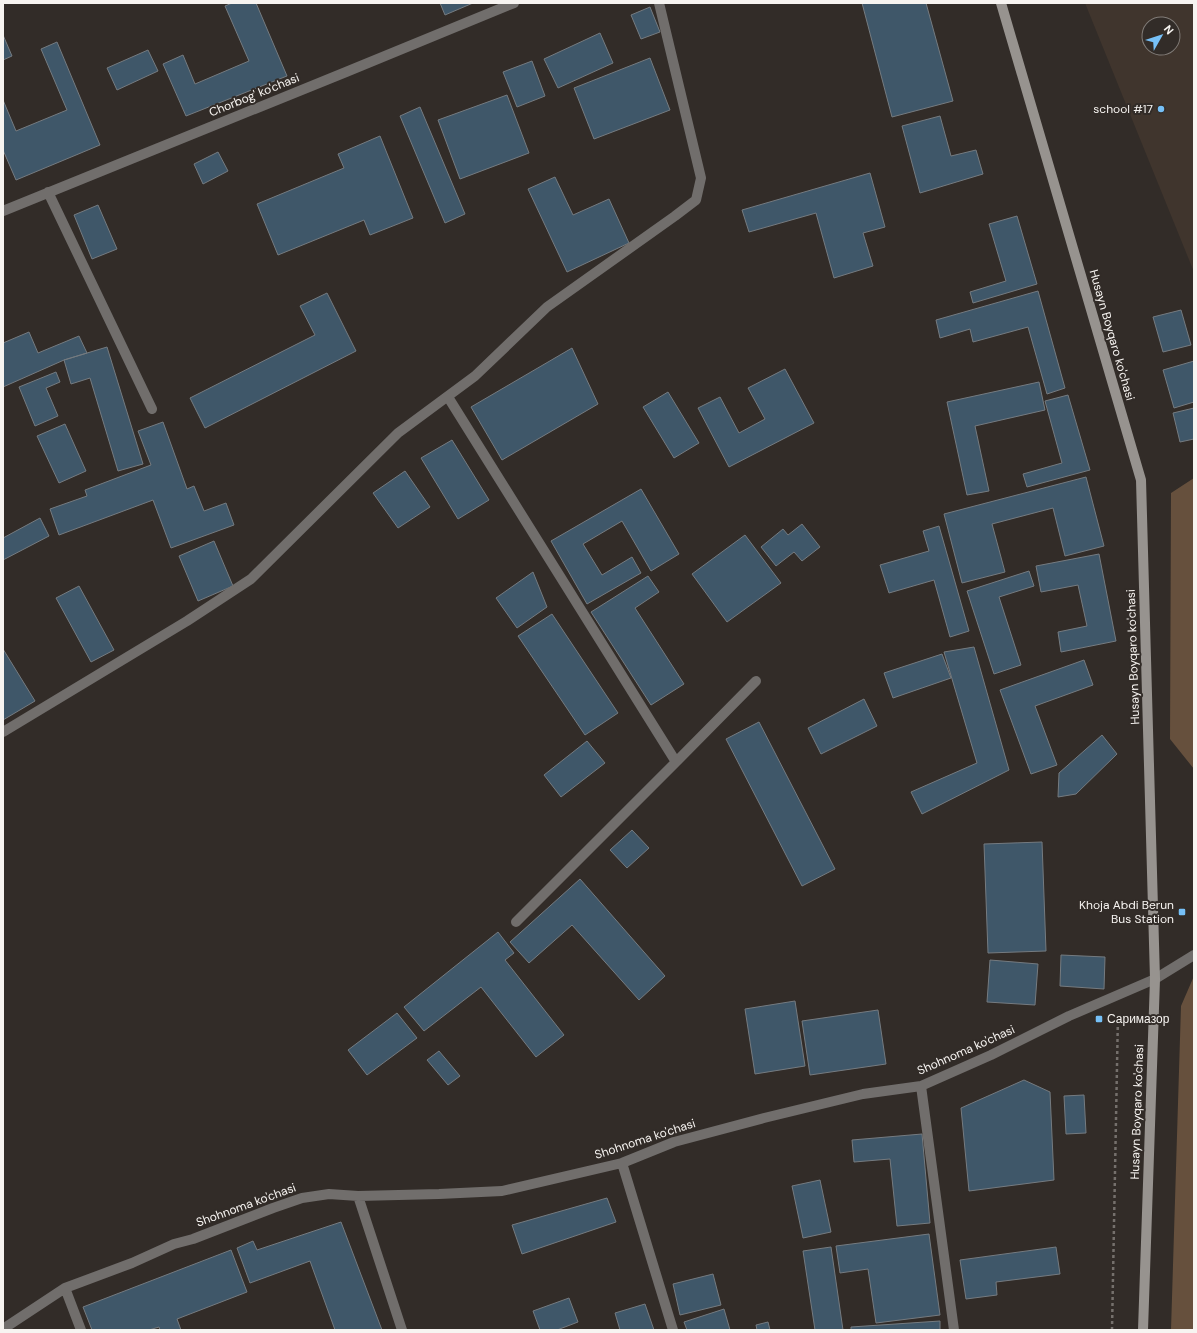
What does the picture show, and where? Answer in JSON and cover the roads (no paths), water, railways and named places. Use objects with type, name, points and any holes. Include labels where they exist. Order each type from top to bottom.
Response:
[{"type":"main road","name":"Husayn Boyqaro ko'chasi","points":[[1001,3],[1141,480],[1155,979],[1143,1330]]},
{"type":"street","name":"Сhorbog' ko'chasi","points":[[4,208],[48,192],[514,3]]},
{"type":"street","points":[[3,732],[187,621],[251,579],[398,433],[475,376],[547,307],[696,200],[701,178],[659,3]]},
{"type":"street","points":[[48,192],[152,409]]},
{"type":"street","points":[[448,397],[676,762]]},
{"type":"street","points":[[516,922],[756,681]]},
{"type":"street","name":"Shohnoma ko'chasi","points":[[3,1328],[65,1288],[132,1263],[174,1244],[193,1239],[302,1198],[330,1194],[358,1196],[502,1191],[622,1163],[674,1142],[756,1120],[863,1094],[921,1086],[991,1055],[1070,1016],[1155,979],[1194,955]]},
{"type":"street","points":[[921,1086],[954,1330]]},
{"type":"street","points":[[622,1163],[672,1330]]},
{"type":"street","points":[[358,1196],[402,1330]]},
{"type":"street","points":[[65,1288],[81,1330]]},
{"type":"place","name":"school #17","points":[[1161,109]]},
{"type":"place","name":"Khoja Abdi Berun Bus Station","points":[[1182,912]]},
{"type":"place","name":"Саримазор","points":[[1099,1019]]}]
